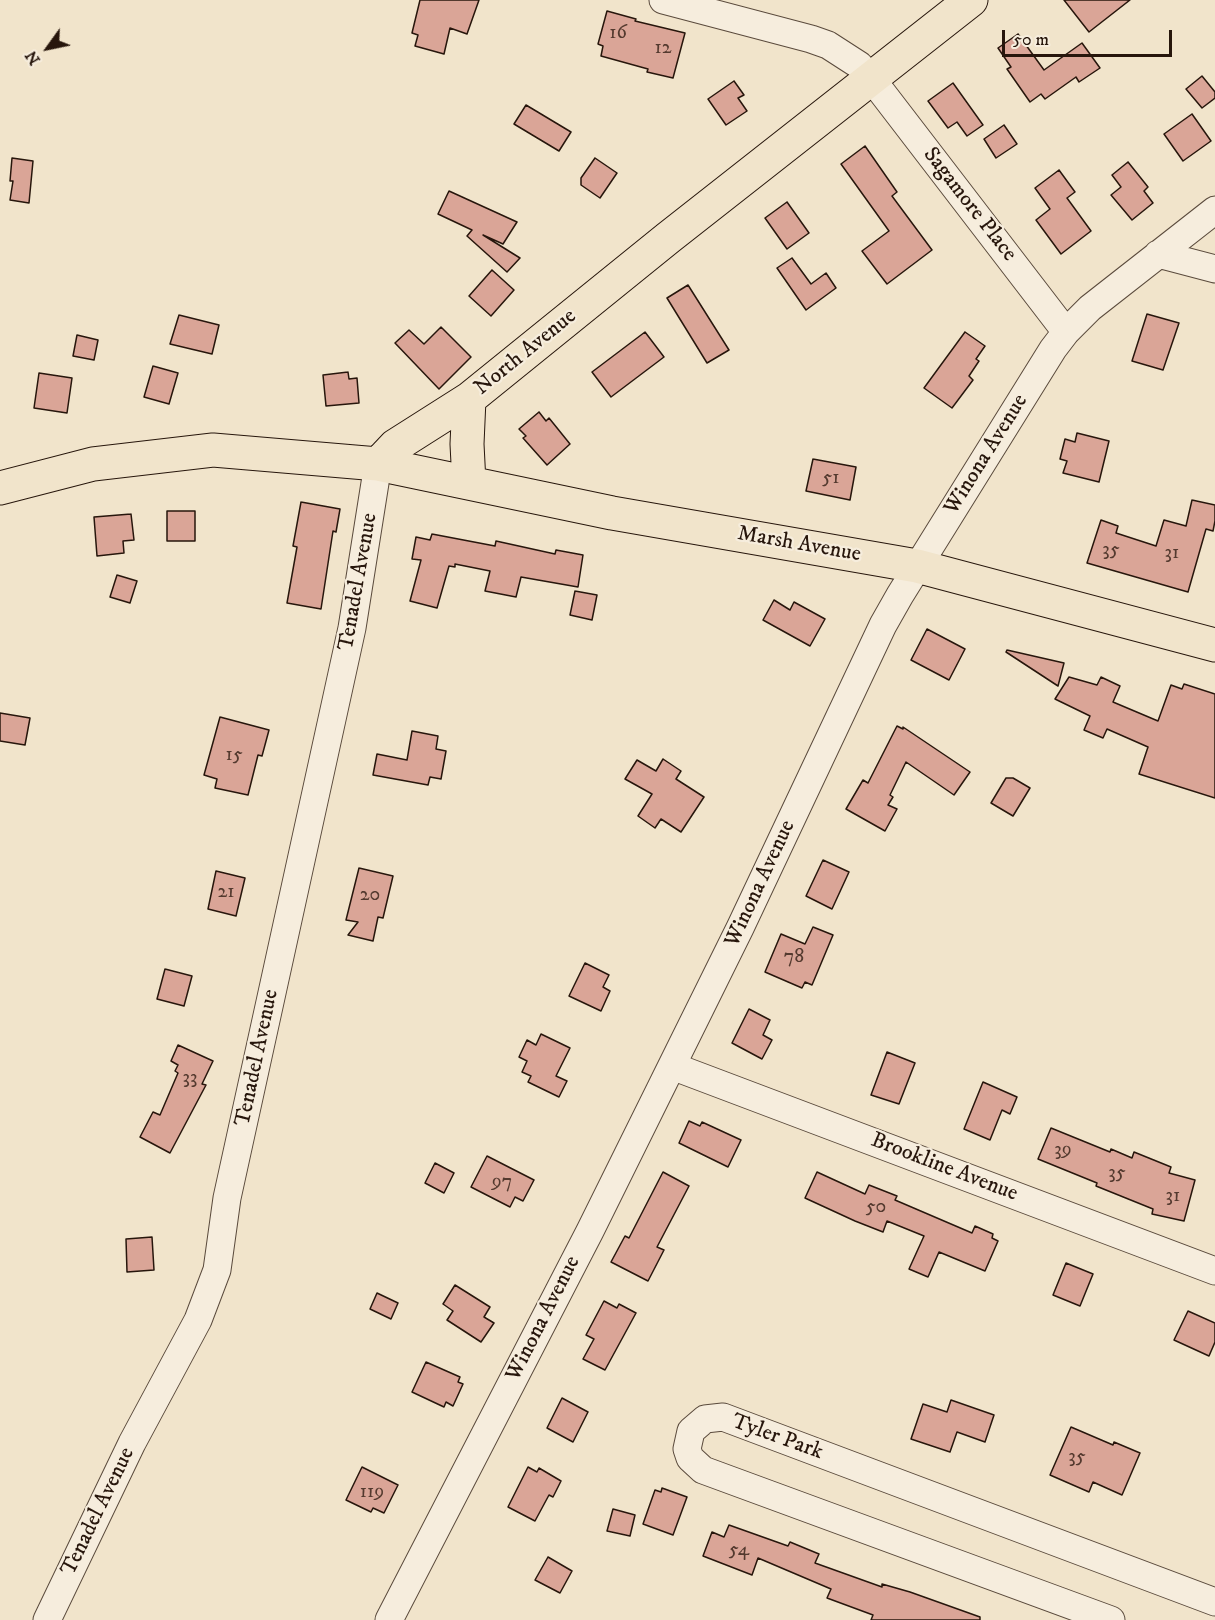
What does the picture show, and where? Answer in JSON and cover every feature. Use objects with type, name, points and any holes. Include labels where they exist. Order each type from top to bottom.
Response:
[{"type":"main road","name":"North Avenue","points":[[378,464],[395,446],[468,399],[971,0]]},
{"type":"main road","points":[[468,399],[466,444],[469,483]]},
{"type":"main road","points":[[0,488],[93,464],[213,450],[378,464]]},
{"type":"main road","name":"Marsh Avenue","points":[[378,464],[612,513],[917,566],[1215,645]]},
{"type":"street","name":"Sagamore Place","points":[[663,0],[828,45],[846,54],[871,78],[1066,332]]},
{"type":"street","name":"Winona Avenue","points":[[389,1620],[590,1231],[740,928],[883,625],[917,566],[1053,349],[1066,332],[1090,308],[1215,210]]},
{"type":"street","points":[[1158,254],[1215,269]]},
{"type":"street","name":"Tenadel Avenue","points":[[47,1620],[132,1443],[198,1320],[217,1270],[227,1198],[352,628],[378,464]]},
{"type":"street","name":"Brookline Avenue","points":[[672,1066],[1215,1271]]},
{"type":"street","name":"Tyler Park","points":[[1111,1620],[703,1470],[690,1458],[687,1449],[691,1431],[705,1419],[723,1417],[1215,1602]]},
{"type":"building","points":[[420,0],[479,0],[467,34],[450,28],[444,54],[415,46],[418,35],[412,33]]},
{"type":"building","points":[[1064,0],[1130,0],[1089,32]]},
{"type":"building","points":[[607,11],[636,19],[635,21],[685,33],[673,78],[647,72],[648,69],[601,56],[603,46],[598,44]]},
{"type":"building","points":[[1018,34],[1044,70],[1082,43],[1100,68],[1079,82],[1076,77],[1045,99],[1041,94],[1030,102],[1007,69],[1011,67],[998,48]]},
{"type":"building","points":[[1202,76],[1215,92],[1215,98],[1202,108],[1186,89]]},
{"type":"building","points":[[734,81],[744,95],[738,98],[747,111],[726,125],[708,99]]},
{"type":"building","points":[[953,83],[983,125],[967,136],[957,122],[948,128],[928,101]]},
{"type":"building","points":[[526,105],[571,132],[559,151],[514,124]]},
{"type":"building","points":[[1192,114],[1211,141],[1183,161],[1164,134]]},
{"type":"building","points":[[1004,125],[1017,144],[996,158],[984,139]]},
{"type":"building","points":[[865,146],[897,192],[892,196],[932,250],[887,284],[862,251],[889,231],[841,164]]},
{"type":"building","points":[[12,158],[33,161],[29,203],[10,200],[13,181],[10,181]]},
{"type":"building","points":[[595,158],[617,173],[600,198],[581,185],[581,178]]},
{"type":"building","points":[[1128,162],[1148,187],[1144,191],[1153,203],[1132,220],[1111,195],[1121,187],[1112,175]]},
{"type":"building","points":[[1059,170],[1075,192],[1067,198],[1091,231],[1061,254],[1036,220],[1050,209],[1035,188]]},
{"type":"building","points":[[449,191],[517,222],[503,244],[483,235],[520,258],[507,272],[467,236],[472,230],[438,214]]},
{"type":"building","points":[[787,202],[809,233],[787,249],[765,218]]},
{"type":"building","points":[[792,258],[811,284],[826,273],[836,288],[806,310],[777,268]]},
{"type":"building","points":[[492,270],[514,290],[491,316],[469,296]]},
{"type":"building","points":[[688,285],[729,350],[707,363],[667,298]]},
{"type":"building","points":[[1147,314],[1179,323],[1163,370],[1132,361]]},
{"type":"building","points":[[179,315],[219,325],[212,354],[170,344]]},
{"type":"building","points":[[441,327],[471,357],[439,389],[395,343],[409,330],[424,344]]},
{"type":"building","points":[[645,332],[664,357],[611,397],[592,372]]},
{"type":"building","points":[[965,332],[985,346],[976,359],[979,361],[969,376],[973,380],[952,408],[924,388]]},
{"type":"building","points":[[77,335],[98,340],[94,360],[73,356]]},
{"type":"building","points":[[153,366],[178,373],[169,404],[144,397]]},
{"type":"building","points":[[348,372],[349,379],[357,378],[359,403],[326,406],[323,375]]},
{"type":"building","points":[[39,373],[72,378],[67,413],[34,408]]},
{"type":"building","points":[[539,412],[546,421],[549,418],[570,444],[547,465],[523,438],[526,436],[519,429]]},
{"type":"building","points":[[1077,433],[1109,441],[1099,482],[1063,473],[1067,461],[1060,459],[1065,439],[1075,442]]},
{"type":"building","points":[[813,459],[856,467],[850,500],[806,491]]},
{"type":"building","points":[[1192,500],[1215,505],[1215,521],[1213,531],[1206,529],[1188,592],[1087,563],[1101,520],[1118,526],[1116,533],[1156,546],[1164,520],[1186,526]]},
{"type":"building","points":[[301,502],[340,509],[336,532],[333,531],[321,609],[287,603],[297,547],[293,546]]},
{"type":"building","points":[[167,511],[195,511],[195,541],[167,541]]},
{"type":"building","points":[[131,514],[134,540],[123,541],[124,553],[97,556],[94,517]]},
{"type":"building","points":[[432,534],[495,546],[496,541],[555,554],[556,550],[583,555],[578,587],[521,577],[516,597],[485,591],[490,571],[455,564],[455,567],[449,566],[437,608],[410,601],[421,560],[412,559],[416,537],[430,540]]},
{"type":"building","points":[[117,575],[137,581],[130,603],[110,597]]},
{"type":"building","points":[[575,591],[597,595],[592,620],[570,615]]},
{"type":"building","points":[[774,600],[790,610],[794,602],[825,619],[810,646],[763,620]]},
{"type":"building","points":[[927,629],[965,649],[949,680],[911,660]]},
{"type":"building","points":[[1007,650],[1064,663],[1058,686],[1006,652]]},
{"type":"building","points":[[1069,677],[1097,685],[1101,677],[1120,686],[1113,702],[1158,721],[1171,685],[1182,689],[1184,684],[1215,694],[1215,798],[1139,774],[1148,747],[1107,729],[1103,738],[1084,730],[1090,716],[1055,699]]},
{"type":"building","points":[[0,713],[30,718],[25,745],[0,741]]},
{"type":"building","points":[[220,717],[269,730],[262,756],[258,755],[248,795],[215,788],[217,779],[204,775]]},
{"type":"building","points":[[897,726],[903,729],[903,727],[970,772],[954,795],[906,762],[890,795],[893,797],[888,805],[897,809],[885,831],[846,809],[863,780],[868,783]]},
{"type":"building","points":[[412,731],[438,736],[436,749],[446,751],[441,779],[430,777],[428,785],[373,775],[377,754],[407,760]]},
{"type":"building","points":[[663,759],[681,771],[676,779],[704,797],[681,832],[661,819],[655,828],[638,816],[652,794],[625,779],[637,760],[656,771]]},
{"type":"building","points":[[1006,778],[1013,778],[1030,788],[1013,816],[991,803]]},
{"type":"building","points":[[823,860],[849,872],[832,909],[806,896]]},
{"type":"building","points":[[359,868],[393,876],[383,918],[378,917],[373,941],[348,935],[358,922],[346,920]]},
{"type":"building","points":[[216,871],[245,878],[236,916],[208,909]]},
{"type":"building","points":[[813,927],[833,935],[812,985],[805,982],[802,988],[765,972],[781,934],[805,944]]},
{"type":"building","points":[[585,963],[609,975],[603,987],[610,991],[601,1011],[569,996]]},
{"type":"building","points":[[165,969],[192,976],[184,1006],[157,999]]},
{"type":"building","points":[[749,1009],[770,1020],[763,1035],[772,1040],[762,1059],[732,1043]]},
{"type":"building","points":[[541,1034],[570,1048],[556,1076],[567,1081],[559,1097],[528,1082],[531,1076],[522,1072],[527,1061],[519,1057],[527,1040],[536,1045]]},
{"type":"building","points":[[178,1045],[213,1061],[202,1084],[206,1085],[170,1153],[140,1137],[153,1112],[160,1115],[178,1073],[175,1071],[178,1065],[171,1061]]},
{"type":"building","points":[[887,1052],[915,1063],[899,1104],[871,1095]]},
{"type":"building","points":[[983,1082],[1017,1097],[1010,1114],[1002,1110],[990,1140],[964,1129]]},
{"type":"building","points":[[689,1121],[700,1126],[702,1122],[741,1140],[728,1167],[679,1143]]},
{"type":"building","points":[[1051,1128],[1110,1152],[1111,1149],[1132,1158],[1134,1152],[1171,1167],[1169,1173],[1195,1180],[1184,1221],[1152,1214],[1153,1209],[1038,1159]]},
{"type":"building","points":[[487,1156],[534,1180],[523,1201],[515,1197],[510,1207],[471,1187]]},
{"type":"building","points":[[435,1163],[454,1173],[444,1193],[425,1183]]},
{"type":"building","points":[[663,1172],[689,1186],[657,1247],[664,1250],[648,1281],[611,1262],[625,1236],[629,1238]]},
{"type":"building","points":[[817,1172],[865,1194],[869,1185],[897,1196],[895,1200],[972,1233],[975,1226],[993,1234],[992,1238],[998,1241],[985,1271],[939,1252],[928,1277],[909,1269],[924,1236],[887,1221],[883,1232],[805,1198]]},
{"type":"building","points":[[152,1237],[154,1270],[127,1272],[126,1239]]},
{"type":"building","points":[[1066,1263],[1093,1274],[1080,1306],[1053,1295]]},
{"type":"building","points":[[455,1285],[490,1307],[484,1317],[494,1323],[481,1342],[447,1320],[453,1311],[443,1304]]},
{"type":"building","points":[[377,1293],[398,1303],[391,1319],[370,1309]]},
{"type":"building","points":[[604,1301],[617,1308],[619,1304],[636,1313],[605,1370],[583,1359],[594,1339],[586,1335]]},
{"type":"building","points":[[1188,1311],[1215,1323],[1215,1342],[1209,1356],[1174,1340]]},
{"type":"building","points":[[426,1362],[460,1377],[458,1382],[463,1384],[453,1406],[446,1402],[444,1407],[412,1392]]},
{"type":"building","points":[[562,1398],[588,1412],[573,1442],[547,1428]]},
{"type":"building","points":[[951,1400],[994,1415],[985,1442],[957,1432],[950,1452],[911,1439],[923,1404],[947,1412]]},
{"type":"building","points":[[1071,1427],[1113,1445],[1114,1442],[1140,1453],[1122,1495],[1093,1482],[1089,1492],[1050,1475]]},
{"type":"building","points":[[362,1467],[398,1485],[384,1513],[373,1508],[371,1512],[346,1500]]},
{"type":"building","points":[[528,1467],[537,1472],[539,1468],[561,1481],[553,1497],[549,1495],[535,1521],[508,1507]]},
{"type":"building","points":[[662,1488],[687,1497],[673,1535],[643,1524],[655,1490],[661,1492]]},
{"type":"building","points":[[613,1509],[635,1515],[630,1536],[607,1531]]},
{"type":"building","points":[[729,1525],[788,1546],[790,1542],[819,1554],[815,1563],[882,1587],[882,1584],[910,1592],[980,1617],[980,1620],[871,1620],[873,1615],[827,1598],[831,1589],[758,1558],[752,1575],[703,1556],[712,1532],[724,1537]]},
{"type":"building","points":[[548,1557],[572,1571],[560,1593],[535,1580]]}]
